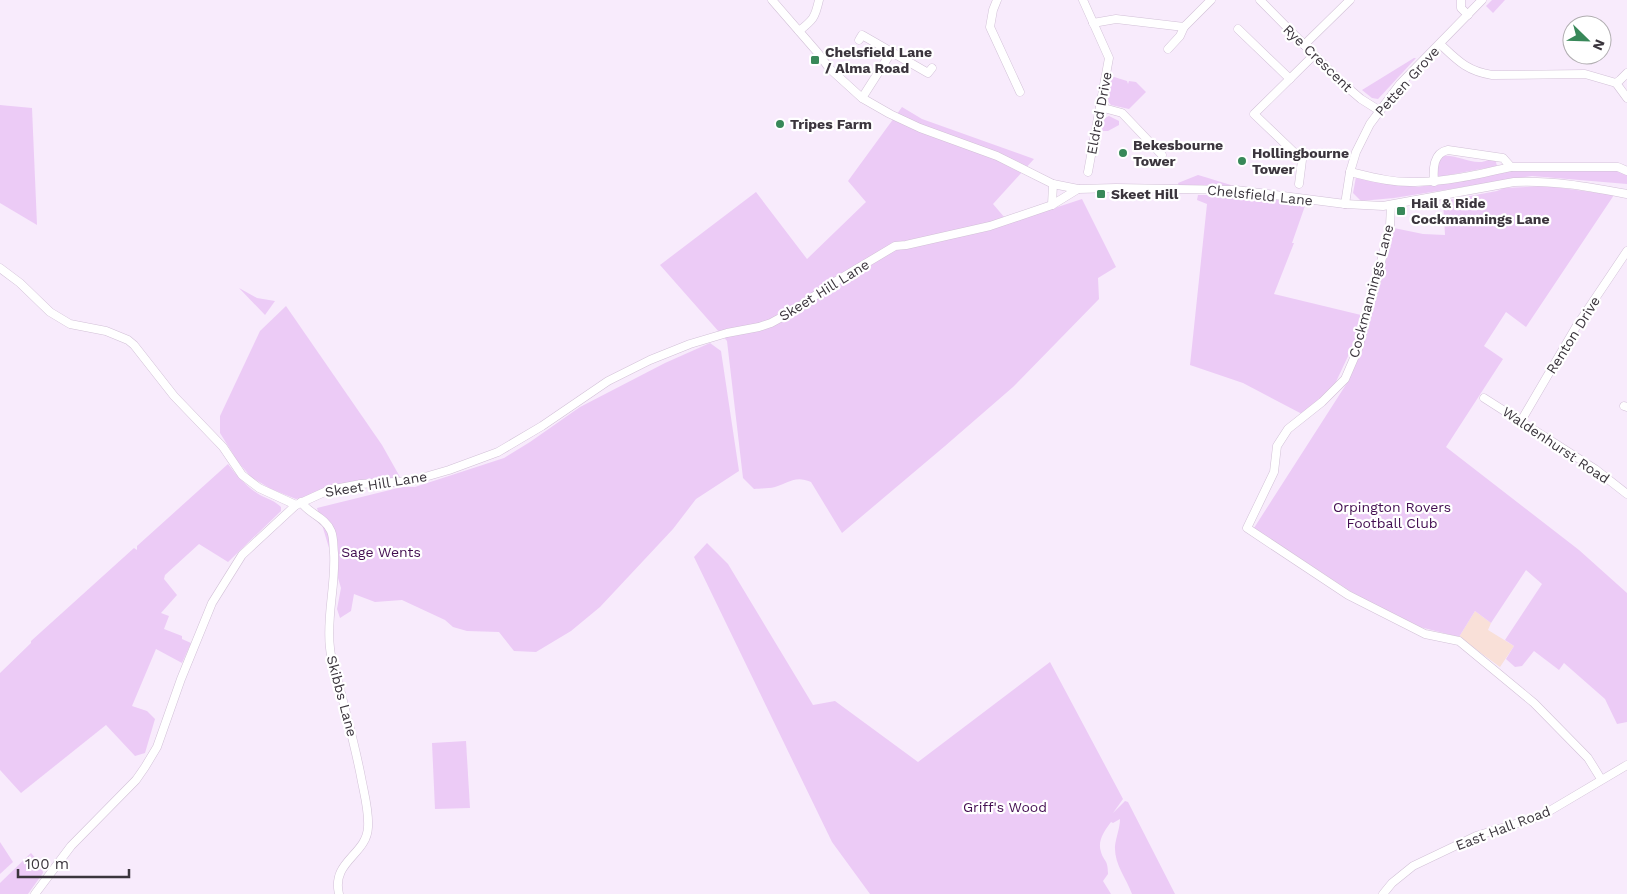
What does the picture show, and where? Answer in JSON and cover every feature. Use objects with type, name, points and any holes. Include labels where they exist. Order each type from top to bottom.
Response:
[{"type":"street","name":"Chelsfield Lane","points":[[772,0],[829,68],[862,98],[920,128],[997,156],[1053,184],[1078,189],[1236,190],[1345,204],[1391,205],[1514,182],[1536,181],[1576,184],[1627,194]]},
{"type":"street","points":[[799,31],[813,20],[819,0]]},
{"type":"street","points":[[997,0],[990,27],[1020,92]]},
{"type":"street","name":"Eldred Drive","points":[[1083,0],[1109,58],[1088,172]]},
{"type":"street","points":[[1168,49],[1180,36],[1184,27],[1211,0]]},
{"type":"street","name":"Rye Crescent","points":[[1260,0],[1345,86],[1380,111]]},
{"type":"street","points":[[1304,45],[1350,0]]},
{"type":"street","points":[[1462,0],[1461,8],[1468,15]]},
{"type":"street","name":"Petten Grove","points":[[1345,204],[1350,172],[1361,139],[1400,84],[1482,0]]},
{"type":"street","points":[[1093,23],[1116,19],[1184,27]]},
{"type":"street","points":[[1238,29],[1290,79]]},
{"type":"street","points":[[859,40],[862,35],[928,73],[932,68]]},
{"type":"street","points":[[1440,44],[1459,62],[1478,73],[1492,75],[1585,74],[1616,83],[1627,98]]},
{"type":"street","points":[[862,98],[892,51]]},
{"type":"street","points":[[1299,184],[1302,160],[1254,114],[1314,55]]},
{"type":"street","points":[[1616,83],[1627,72]]},
{"type":"street","points":[[1100,107],[1122,114],[1162,155]]},
{"type":"street","points":[[1434,182],[1435,160],[1441,152],[1448,150],[1503,158],[1510,167]]},
{"type":"street","points":[[1350,172],[1387,180],[1434,182],[1510,167],[1618,167],[1627,171]]},
{"type":"street","points":[[1052,205],[1053,184]]},
{"type":"street","name":"Skeet Hill Lane","points":[[34,894],[71,846],[136,780],[146,767],[157,748],[184,670],[212,603],[242,555],[298,504],[329,490],[361,484],[411,481],[481,459],[514,444],[608,381],[650,360],[690,344],[771,323],[895,246],[990,226],[1052,205],[1078,189]]},
{"type":"street","name":"Cockmannings Lane","points":[[1391,205],[1390,226],[1386,245],[1358,349],[1345,380],[1322,402],[1288,429],[1277,446],[1274,472],[1247,528],[1348,594],[1425,634],[1459,642],[1534,703],[1588,758],[1601,779]]},
{"type":"street","name":"Renton Drive","points":[[1521,422],[1576,327],[1627,251]]},
{"type":"street","points":[[1619,262],[1627,268]]},
{"type":"street","name":"Skibbs Lane","points":[[0,268],[20,283],[50,312],[70,324],[106,331],[128,340],[174,396],[223,447],[242,475],[259,488],[304,506],[321,519],[331,532],[334,586],[329,626],[330,647],[355,744],[368,812],[368,830],[364,842],[345,864],[339,875],[339,894]]},
{"type":"street","name":"Waldenhurst Road","points":[[1484,398],[1595,469],[1627,494]]},
{"type":"street","name":"East Hall Road","points":[[1383,894],[1392,883],[1413,866],[1476,836],[1541,816],[1627,765]]},
{"type":"shaded area","points":[[1475,611],[1491,623],[1488,630],[1514,646],[1500,667],[1459,637]]},
{"type":"green space","points":[[1492,0],[1505,0],[1493,13],[1486,6]]},
{"type":"green space","points":[[1416,58],[1378,99],[1372,98],[1362,90]]},
{"type":"green space","points":[[1111,76],[1127,81],[1128,84],[1129,81],[1136,82],[1146,92],[1129,109],[1111,105],[1107,100]]},
{"type":"green space","points":[[0,105],[32,108],[37,225],[0,203]]},
{"type":"green space","points":[[902,107],[922,119],[1034,159],[993,204],[1005,218],[1012,222],[1082,199],[1116,267],[1098,278],[1099,299],[1013,387],[842,533],[811,482],[796,479],[772,488],[754,489],[743,478],[727,341],[660,265],[756,192],[807,259],[866,202],[848,181]]},
{"type":"green space","points":[[1109,116],[1119,121],[1119,125],[1108,131],[1102,131],[1103,119]]},
{"type":"green space","points":[[1443,156],[1479,162],[1495,159],[1497,166],[1438,177],[1435,174],[1437,162]]},
{"type":"green space","points":[[1562,167],[1619,169],[1627,174],[1627,184],[1532,176],[1394,198],[1361,201],[1353,193],[1356,177],[1383,183],[1418,187],[1511,171]]},
{"type":"green space","points":[[1198,175],[1231,185],[1229,188],[1207,185],[1179,186],[1178,183]]},
{"type":"green space","name":"Orpington Rovers Football Club","points":[[1546,186],[1614,195],[1526,327],[1506,312],[1484,346],[1503,359],[1446,447],[1579,550],[1627,593],[1627,722],[1617,724],[1605,699],[1564,663],[1559,670],[1534,651],[1522,666],[1515,667],[1506,659],[1514,646],[1505,640],[1542,584],[1526,570],[1491,623],[1475,611],[1459,637],[1412,625],[1353,593],[1254,528],[1347,383],[1369,326],[1394,228],[1423,234],[1445,235],[1443,201],[1504,188]]},
{"type":"green space","points":[[1198,195],[1233,195],[1306,203],[1292,243],[1294,243],[1274,294],[1361,315],[1359,333],[1334,386],[1302,414],[1243,383],[1190,365],[1207,204],[1197,200]]},
{"type":"green space","points":[[239,288],[257,298],[275,301],[265,315]]},
{"type":"green space","points":[[286,306],[382,445],[400,477],[296,499],[271,489],[251,477],[238,462],[220,433],[220,416],[260,331]]},
{"type":"green space","name":"Sage Wents","points":[[710,343],[721,351],[739,471],[696,499],[673,529],[600,607],[571,631],[536,652],[514,651],[499,632],[467,631],[453,627],[445,620],[402,600],[375,602],[354,594],[351,611],[340,618],[337,609],[341,588],[317,508],[402,487],[415,487],[504,458],[580,407],[665,363]]},
{"type":"green space","points":[[228,464],[247,485],[260,495],[279,505],[281,511],[228,562],[199,544],[165,575],[164,579],[177,595],[161,613],[169,616],[164,629],[182,636],[182,639],[191,643],[182,663],[156,649],[132,706],[147,711],[155,719],[145,753],[135,756],[106,725],[21,793],[0,770],[0,673],[31,641],[134,548],[137,550],[137,546]]},
{"type":"green space","name":"Griff's Wood","points":[[707,543],[728,564],[813,705],[835,701],[918,762],[1050,662],[1123,799],[1113,813],[1125,801],[1128,802],[1175,894],[1132,894],[1118,865],[1115,853],[1120,819],[1113,823],[1111,822],[1104,832],[1100,844],[1108,869],[1108,874],[1103,881],[1111,894],[870,894],[832,842],[694,557]]},
{"type":"green space","points":[[466,741],[470,808],[435,809],[432,743]]},
{"type":"green space","points":[[0,842],[13,862],[0,874]]},
{"type":"green space","points":[[31,853],[42,866],[43,873],[28,894],[0,894],[0,883]]},
{"type":"place","name":"Chelsfield Lane / Alma Road","points":[[815,60]]},
{"type":"place","name":"Tripes Farm","points":[[780,124]]},
{"type":"place","name":"Bekesbourne Tower","points":[[1123,153]]},
{"type":"place","name":"Hollingbourne Tower","points":[[1242,161]]},
{"type":"place","name":"Skeet Hill","points":[[1101,194]]},
{"type":"place","name":"Hail & Ride Cockmannings Lane","points":[[1401,211]]}]
